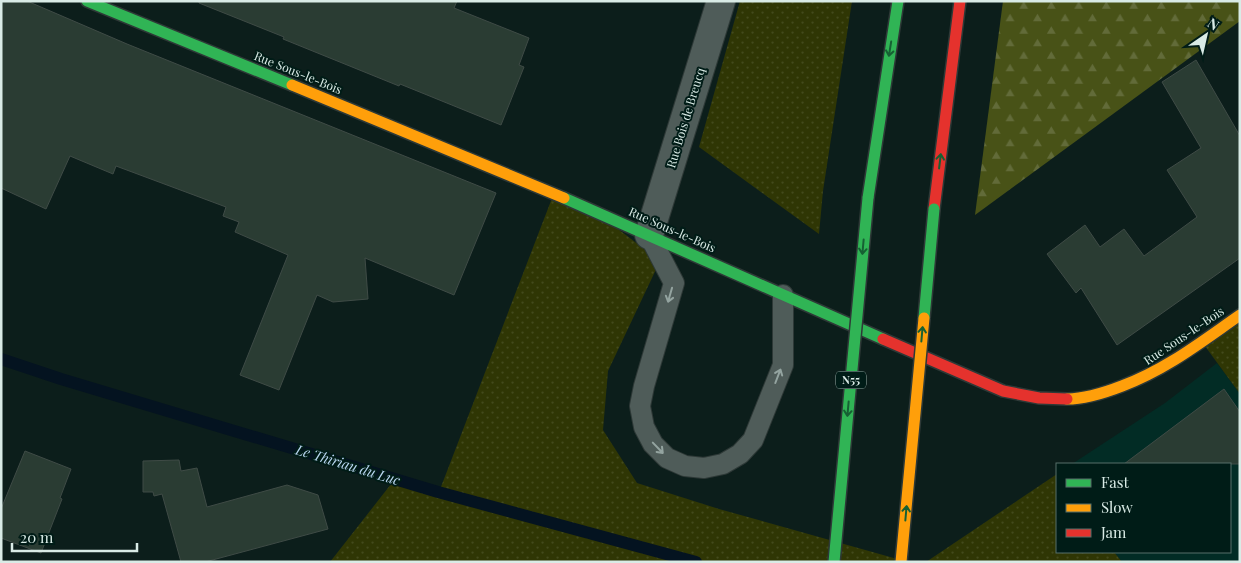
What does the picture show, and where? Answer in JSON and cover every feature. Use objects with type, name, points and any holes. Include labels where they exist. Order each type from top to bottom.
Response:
[{"type":"main road","name":"Rue Sous-le-Bois","points":[[87,1],[554,193],[1003,392],[1039,398],[1070,398],[1099,395],[1148,376],[1170,364],[1240,315]]},
{"type":"main road","name":"N55","points":[[834,562],[868,198],[898,1]]},
{"type":"main road","points":[[902,562],[934,209],[960,1]]},
{"type":"street","name":"Rue Bois de Breucq","points":[[650,235],[721,1]]},
{"type":"lane","points":[[650,235],[674,283],[640,406],[644,427],[653,444],[667,458],[685,466],[704,468],[723,464],[740,454],[753,440],[783,365],[783,296]]},
{"type":"shaded area","points":[[1217,363],[1240,394],[1240,562],[1122,562],[1115,553],[1231,553],[1231,463],[1074,463],[1165,403]]},
{"type":"green space","points":[[740,1],[852,1],[823,191],[819,234],[699,147]]},
{"type":"green space","points":[[1003,1],[1240,1],[1240,21],[975,215]]},
{"type":"green space","points":[[554,193],[597,213],[660,261],[608,371],[603,430],[637,483],[719,509],[908,562],[330,562],[395,479],[439,492]]},
{"type":"green space","points":[[1240,315],[1240,394],[1202,342]]},
{"type":"green space","points":[[1056,475],[1056,553],[1115,553],[1122,562],[926,562]]},
{"type":"building","points":[[1,1],[27,1],[127,44],[496,193],[454,295],[365,258],[368,299],[333,302],[317,295],[279,390],[240,375],[288,255],[235,232],[239,222],[223,216],[226,207],[116,166],[113,174],[70,156],[46,209],[1,188]]},
{"type":"building","points":[[199,1],[457,1],[454,8],[529,38],[519,65],[524,67],[501,125],[283,39],[284,37],[199,3]]},
{"type":"building","points":[[1196,60],[1240,136],[1240,258],[1117,345],[1081,288],[1076,293],[1047,254],[1085,225],[1100,247],[1124,229],[1144,256],[1197,217],[1167,170],[1201,148],[1162,82]]},
{"type":"building","points":[[1224,389],[1240,412],[1240,464],[1125,463]]},
{"type":"building","points":[[25,451],[71,469],[60,498],[62,499],[41,553],[1,538],[1,509]]},
{"type":"building","points":[[179,460],[181,471],[197,468],[207,507],[287,485],[318,495],[328,529],[205,562],[181,562],[162,494],[154,496],[153,492],[143,492],[143,461]]},
{"type":"waterway","name":"Le Thiriau du Luc","points":[[1,359],[61,379],[438,492],[696,562]]},
{"type":"traffic: fast","points":[[87,1],[292,85]]},
{"type":"traffic: fast","points":[[868,198],[898,1]]},
{"type":"traffic: fast","points":[[564,198],[883,339]]},
{"type":"traffic: fast","points":[[834,562],[868,198]]},
{"type":"traffic: fast","points":[[924,318],[934,209]]},
{"type":"traffic: slow","points":[[292,85],[564,198]]},
{"type":"traffic: slow","points":[[1067,399],[1081,398],[1115,389],[1154,372],[1240,315]]},
{"type":"traffic: slow","points":[[901,562],[924,318]]},
{"type":"traffic: jam","points":[[934,209],[960,1]]},
{"type":"traffic: jam","points":[[883,339],[1003,391],[1039,398],[1067,399]]}]
